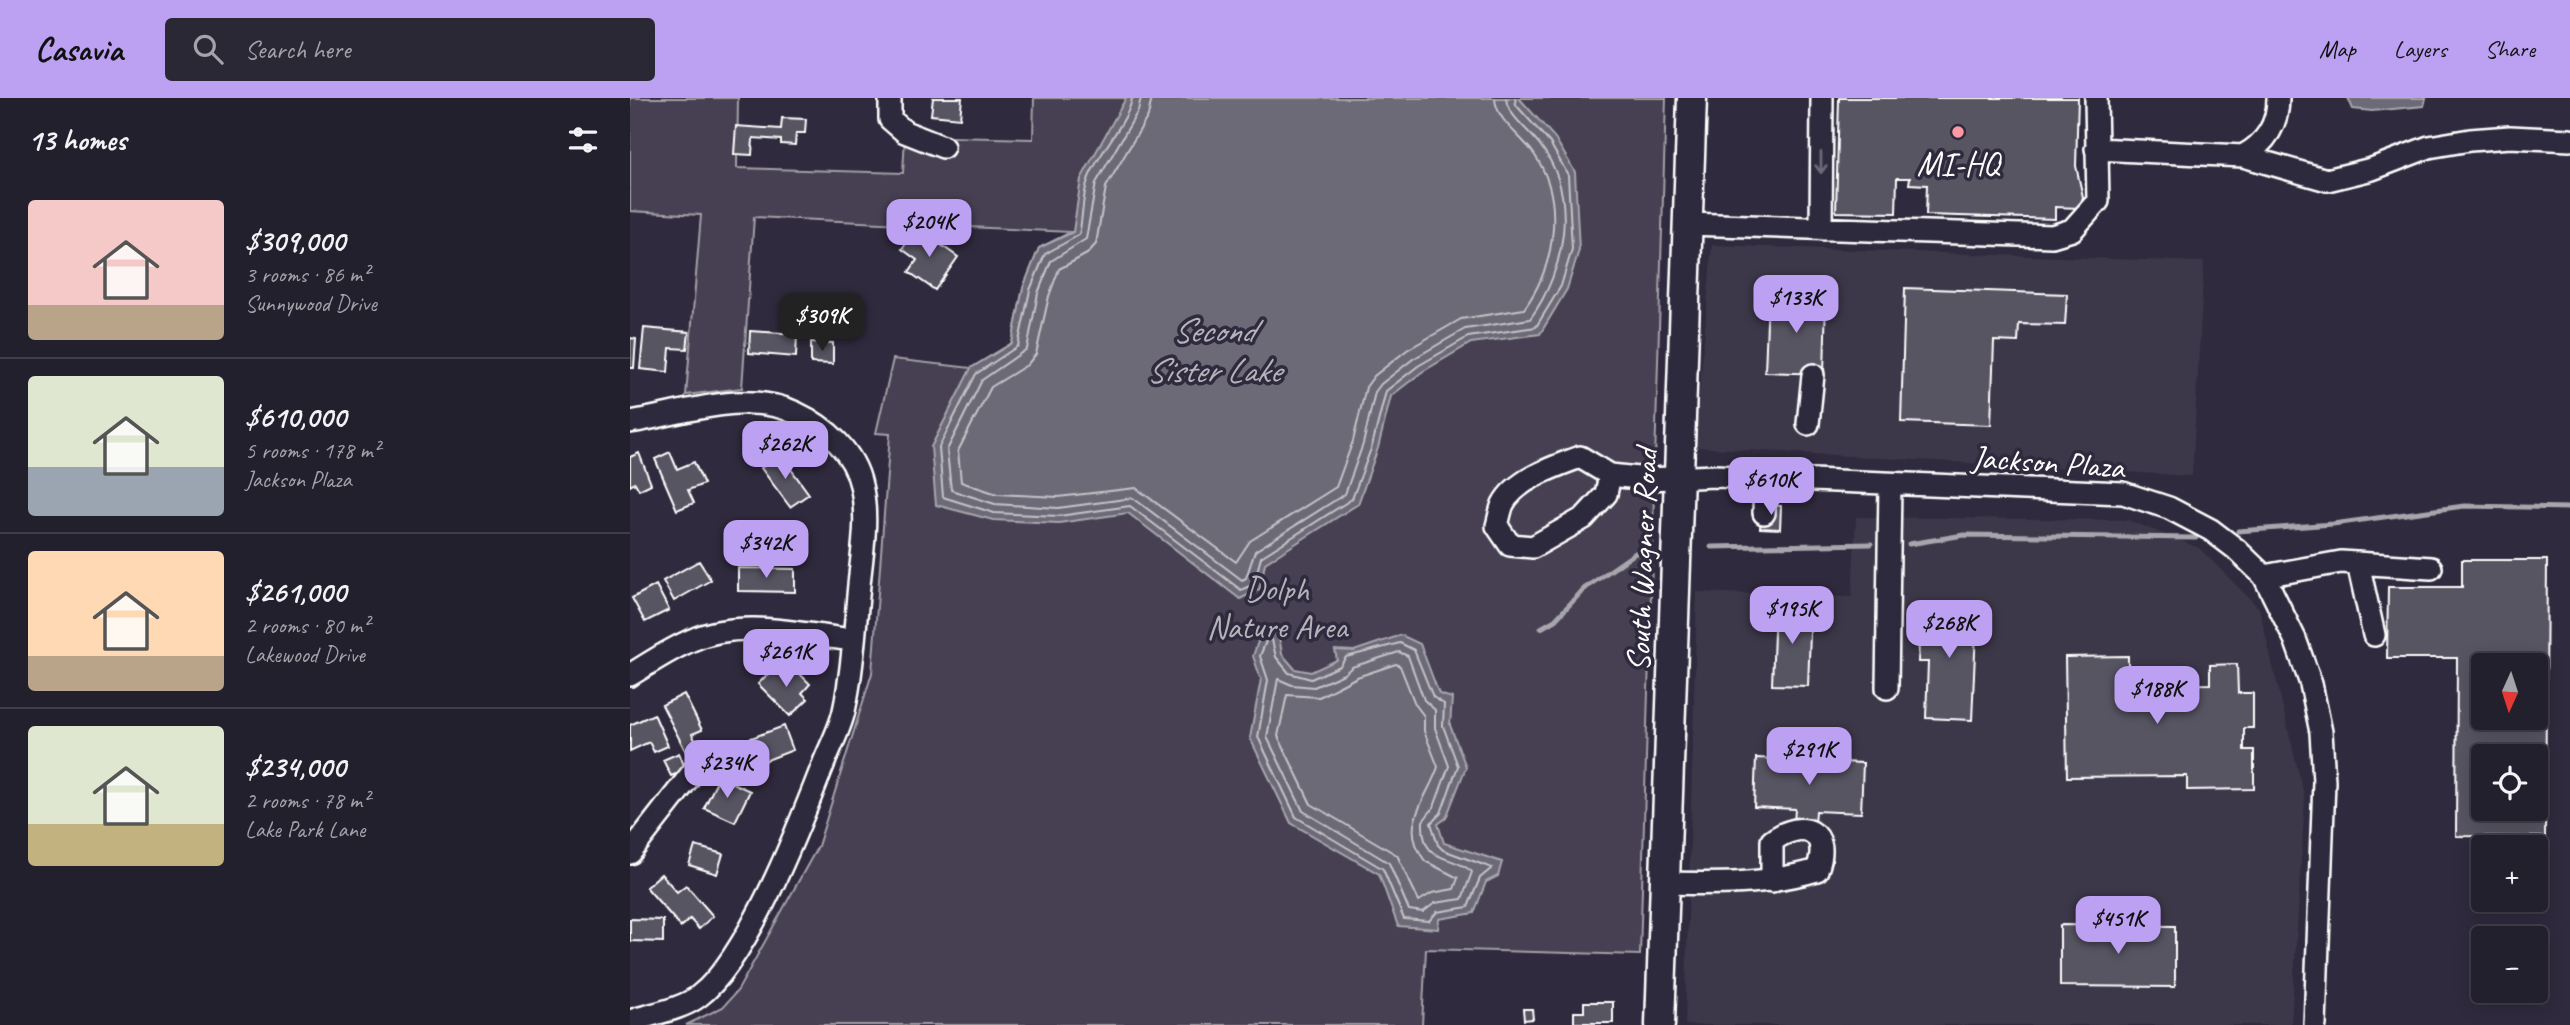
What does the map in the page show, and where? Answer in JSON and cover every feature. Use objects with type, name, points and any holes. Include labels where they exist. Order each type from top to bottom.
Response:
[{"type":"main road","name":"South Wagner Road","points":[[1660,1025],[1692,98]]},
{"type":"street","points":[[1821,229],[1822,98]]},
{"type":"street","points":[[1688,224],[2052,236],[2072,230],[2098,201],[2096,98]]},
{"type":"street","points":[[2243,156],[2256,149],[2269,135],[2276,119],[2278,98]]},
{"type":"street","points":[[890,108],[905,132],[943,147]]},
{"type":"street","points":[[2096,149],[2243,156],[2327,180],[2372,169],[2429,147],[2470,140],[2510,137],[2570,140]]},
{"type":"street","points":[[1808,424],[1813,375]]},
{"type":"street","points":[[630,422],[701,408],[764,405],[794,412],[827,432],[846,451],[861,483],[865,516],[854,640],[844,712],[802,819],[740,947],[718,977],[698,997],[630,1021]]},
{"type":"street","points":[[1580,457],[1610,475],[1606,494],[1584,518],[1533,547],[1510,545],[1497,526],[1504,503],[1514,491],[1552,467],[1580,457]]},
{"type":"street","name":"Jackson Plaza","points":[[1610,475],[1648,478],[1679,475],[1765,478],[2123,493],[2169,508],[2211,530],[2236,549],[2263,576],[2281,607],[2311,684],[2321,732],[2324,782],[2315,1025]]},
{"type":"street","points":[[1764,513],[1765,478]]},
{"type":"street","points":[[1887,688],[1890,485]]},
{"type":"street","points":[[2263,576],[2340,562],[2431,568]]},
{"type":"street","points":[[2358,563],[2374,635]]},
{"type":"street","points":[[630,675],[694,638],[722,632],[757,630],[854,640]]},
{"type":"street","points":[[630,853],[697,766]]},
{"type":"street","points":[[1665,883],[1772,881]]},
{"type":"shaded area","points":[[1712,245],[2204,262],[2192,476],[1695,447]]},
{"type":"shaded area","points":[[1856,517],[2128,520],[2199,548],[2259,608],[2305,799],[2291,1025],[1685,1025],[1697,592],[1852,597]]},
{"type":"green space","name":"Dolph Nature Area","points":[[630,98],[738,98],[737,168],[903,173],[905,136],[1033,139],[1034,98],[1666,98],[1640,955],[1426,949],[1422,1025],[686,1025],[723,1007],[738,990],[818,846],[872,673],[890,434],[876,433],[893,359],[971,368],[1012,343],[1023,288],[1039,248],[1071,232],[754,217],[742,388],[686,395],[701,215],[630,211]]},
{"type":"water","name":"Second Sister Lake","points":[[1126,98],[1519,98],[1555,138],[1575,172],[1579,250],[1567,289],[1540,334],[1471,343],[1422,372],[1391,396],[1378,448],[1358,504],[1265,563],[1260,589],[1240,599],[1128,513],[1059,523],[993,520],[936,505],[931,447],[971,368],[1012,343],[1023,288],[1039,248],[1073,232],[1081,179]]},
{"type":"water","points":[[2348,98],[2426,98],[2424,106],[2372,111],[2353,109]]},
{"type":"water","points":[[1278,630],[1282,654],[1295,669],[1311,672],[1337,660],[1335,650],[1354,651],[1401,635],[1420,644],[1439,694],[1452,698],[1450,725],[1466,767],[1446,818],[1438,824],[1444,843],[1502,862],[1498,876],[1486,882],[1474,913],[1439,919],[1438,929],[1398,926],[1379,874],[1291,823],[1250,738],[1261,679],[1253,656],[1261,633]]},
{"type":"building","points":[[933,98],[962,98],[960,118],[931,115]]},
{"type":"building","name":"MI-HQ","points":[[1839,98],[2078,98],[2076,166],[2083,197],[2079,208],[2055,207],[2055,219],[1926,215],[1927,185],[1909,184],[1910,178],[1897,178],[1896,213],[1836,212]]},
{"type":"building","points":[[782,118],[806,119],[805,133],[796,133],[795,145],[781,144],[781,140],[753,138],[752,155],[734,154],[736,126],[781,129]]},
{"type":"building","points":[[917,228],[958,257],[935,290],[909,272],[917,260],[902,249]]},
{"type":"building","points":[[1905,288],[2067,294],[2065,325],[2019,324],[2018,342],[1994,341],[1991,425],[1901,422]]},
{"type":"building","points":[[1768,296],[1826,298],[1824,374],[1765,372]]},
{"type":"building","points":[[644,328],[689,332],[687,349],[670,348],[668,372],[640,369]]},
{"type":"building","points":[[750,331],[797,334],[796,357],[749,353]]},
{"type":"building","points":[[630,338],[636,339],[634,368],[630,368]]},
{"type":"building","points":[[811,342],[833,343],[833,364],[811,363]]},
{"type":"building","points":[[670,452],[677,469],[694,462],[704,484],[688,490],[694,503],[677,510],[655,459]]},
{"type":"building","points":[[639,453],[651,484],[639,490],[635,483],[630,486],[630,457]]},
{"type":"building","points":[[780,454],[809,494],[790,507],[761,468]]},
{"type":"building","points":[[1767,505],[1781,506],[1780,529],[1760,528],[1761,514]]},
{"type":"building","points":[[2462,560],[2547,560],[2546,653],[2471,653],[2471,730],[2546,730],[2546,744],[2471,744],[2471,821],[2545,821],[2545,835],[2456,836],[2457,658],[2387,658],[2388,587],[2462,587]]},
{"type":"building","points":[[699,561],[711,580],[674,601],[663,581]]},
{"type":"building","points":[[738,568],[795,569],[795,592],[738,591]]},
{"type":"building","points":[[656,585],[669,610],[645,622],[632,598]]},
{"type":"building","points":[[1775,606],[1811,607],[1808,686],[1772,685]]},
{"type":"building","points":[[1921,606],[1977,608],[1972,720],[1926,718],[1928,662],[1918,662]]},
{"type":"building","points":[[2128,656],[2128,674],[2138,674],[2138,685],[2210,684],[2210,665],[2237,664],[2238,693],[2253,693],[2253,728],[2244,728],[2244,750],[2254,750],[2254,789],[2187,790],[2187,776],[2067,777],[2065,657]]},
{"type":"building","points":[[775,667],[784,676],[793,667],[810,684],[802,693],[808,699],[790,716],[758,684]]},
{"type":"building","points":[[684,694],[702,730],[692,734],[700,750],[688,756],[662,705]]},
{"type":"building","points":[[654,714],[668,746],[654,752],[649,742],[630,751],[630,725]]},
{"type":"building","points":[[784,726],[793,750],[762,762],[758,751],[748,755],[743,741]]},
{"type":"building","points":[[679,753],[686,770],[671,776],[663,760]]},
{"type":"building","points":[[1756,758],[1863,763],[1861,813],[1816,811],[1815,824],[1794,823],[1795,809],[1754,807]]},
{"type":"building","points":[[719,777],[750,791],[735,822],[704,808]]},
{"type":"building","points":[[695,846],[723,854],[717,874],[689,865]]},
{"type":"building","points":[[661,874],[677,892],[686,885],[713,916],[699,929],[690,919],[681,927],[646,887]]},
{"type":"building","points":[[630,919],[663,920],[663,942],[630,941]]},
{"type":"building","points":[[2060,925],[2175,926],[2175,987],[2060,986]]},
{"type":"building","points":[[1584,1002],[1613,1002],[1613,1023],[1574,1023],[1574,1012],[1584,1012]]},
{"type":"building","points":[[1523,1009],[1532,1009],[1533,1019],[1524,1020]]},
{"type":"waterway","points":[[2238,531],[2333,524],[2464,506],[2570,508]]},
{"type":"waterway","points":[[1909,544],[1964,535],[2196,538]]},
{"type":"waterway","points":[[1711,547],[1871,544]]},
{"type":"waterway","points":[[1541,628],[1555,620],[1585,588],[1647,545]]},
{"type":"place","name":"MI-HQ","points":[[1958,132]]}]
